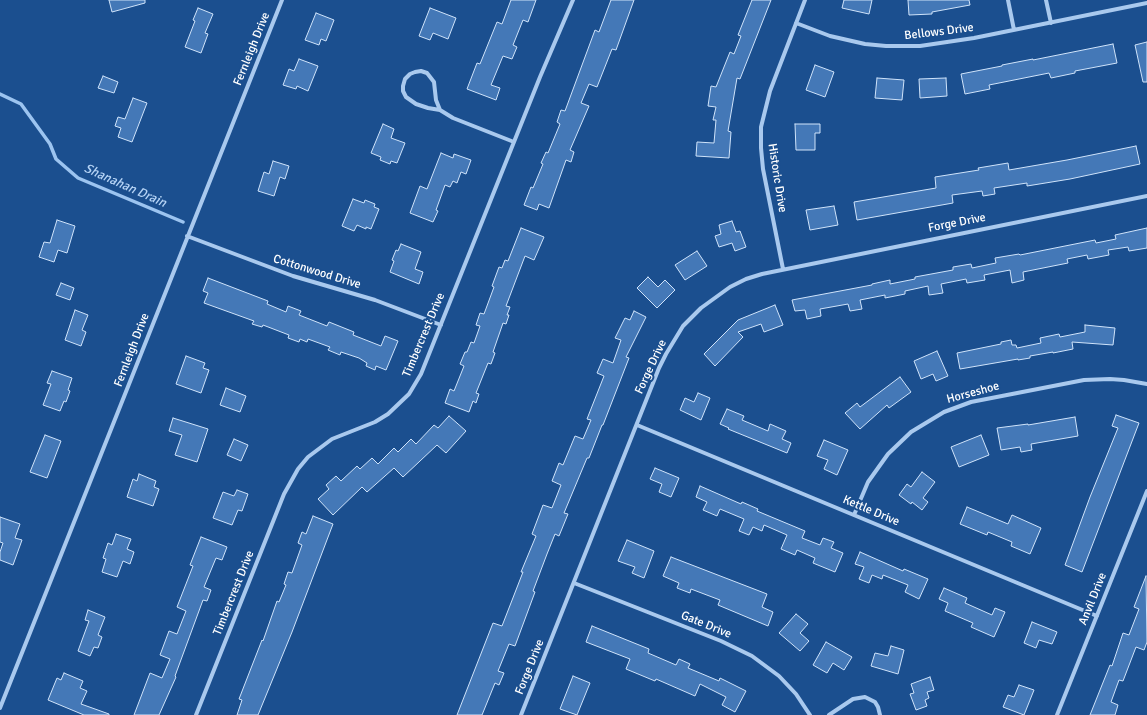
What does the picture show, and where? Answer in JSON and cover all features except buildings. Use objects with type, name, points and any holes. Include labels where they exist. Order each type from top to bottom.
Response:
[{"type":"street","name":"Fernleigh Drive","points":[[0,708],[282,0]]},
{"type":"street","name":"Timbercrest Drive","points":[[196,715],[289,482],[308,457],[332,439],[375,422],[388,414],[408,394],[421,374],[573,0]]},
{"type":"street","name":"Historic Drive","points":[[783,269],[763,169],[761,127],[770,90],[805,0]]},
{"type":"street","points":[[1008,0],[1014,30]]},
{"type":"street","points":[[1046,0],[1051,23]]},
{"type":"street","name":"Bellows Drive","points":[[796,23],[845,40],[879,46],[904,47],[936,45],[1147,3]]},
{"type":"street","points":[[440,110],[436,100],[434,82],[431,77],[427,73],[421,71],[410,74],[405,79],[403,91],[406,97],[416,104],[440,110],[453,118],[514,142]]},
{"type":"street","name":"Forge Drive","points":[[521,715],[636,425],[666,354],[683,326],[692,316],[730,287],[762,274],[1147,196]]},
{"type":"street","name":"Cottonwood Drive","points":[[187,236],[293,276],[374,300],[441,324]]},
{"type":"street","name":"Horseshoe","points":[[854,515],[868,482],[888,454],[911,432],[944,412],[971,402],[1077,381],[1110,378],[1147,384]]},
{"type":"street","name":"Kettle Drive","points":[[636,425],[1097,616]]},
{"type":"street","name":"Anvil Drive","points":[[1057,715],[1147,491]]},
{"type":"street","name":"Gate Drive","points":[[574,583],[721,641],[752,656],[779,676],[796,694],[810,715]]},
{"type":"street","points":[[829,715],[853,699],[865,697],[875,702],[880,715]]},
{"type":"waterway","name":"Shanahan Drain","points":[[0,94],[21,104],[50,144],[56,159],[78,178],[183,222]]}]
